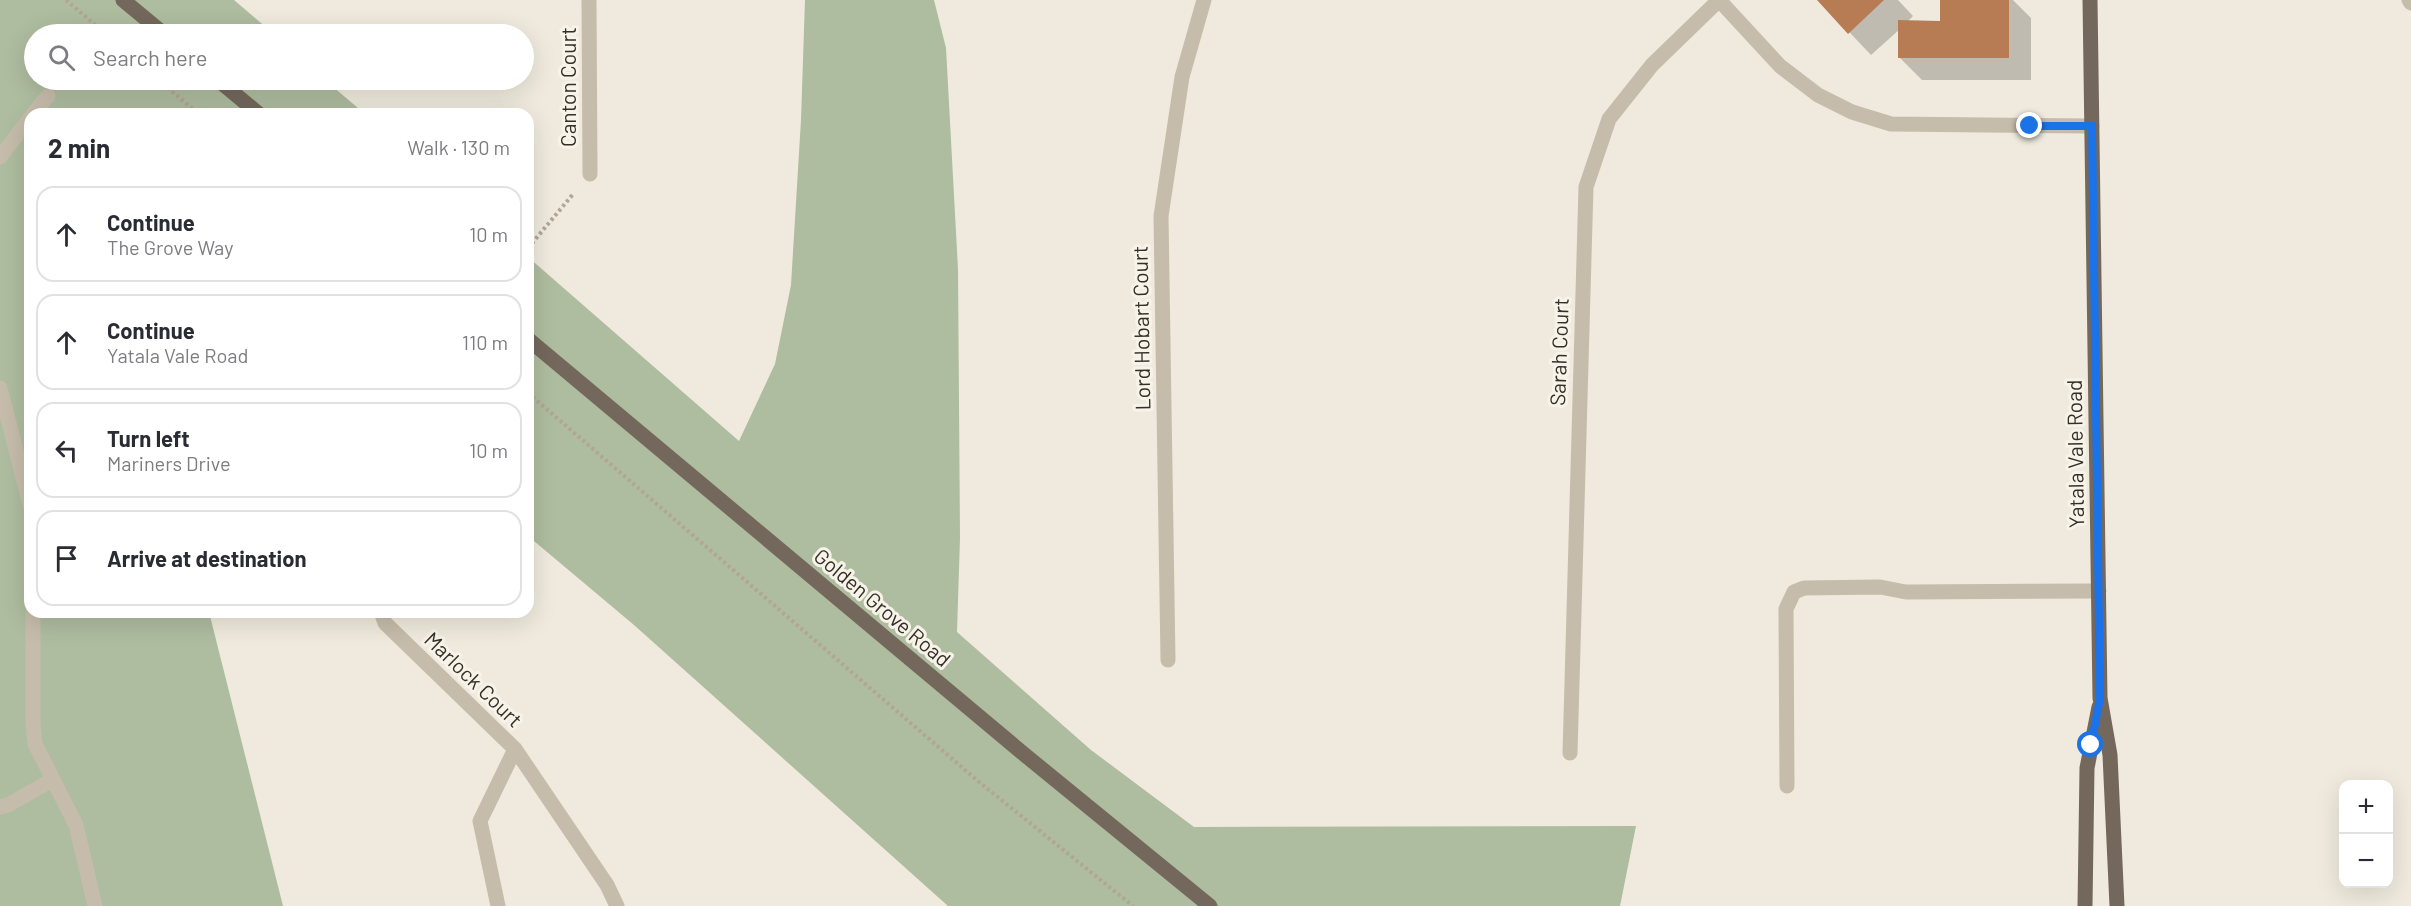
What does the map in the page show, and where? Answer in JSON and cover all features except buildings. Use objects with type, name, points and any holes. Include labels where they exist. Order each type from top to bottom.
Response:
[{"type":"main road","points":[[123,0],[152,24]]},
{"type":"main road","name":"Yatala Vale Road","points":[[2090,0],[2100,698],[2110,755],[2117,906]]},
{"type":"main road","points":[[230,90],[252,108]]},
{"type":"main road","name":"Golden Grove Road","points":[[534,344],[1025,755],[1210,906]]},
{"type":"main road","points":[[2085,906],[2087,768],[2100,698]]},
{"type":"street","name":"Canton Court","points":[[589,0],[590,174]]},
{"type":"street","name":"Lord Hobart Court","points":[[1168,660],[1161,216],[1182,77],[1204,0]]},
{"type":"street","points":[[1719,0],[1780,66],[1818,95],[1852,112],[1891,124],[2092,126]]},
{"type":"street","name":"Sarah Court","points":[[1570,753],[1586,187],[1609,118],[1652,65],[1719,0]]},
{"type":"street","points":[[38,108],[48,96]]},
{"type":"street","points":[[0,157],[24,126]]},
{"type":"street","points":[[0,388],[24,482]]},
{"type":"street","points":[[1787,786],[1786,609],[1794,592],[1804,588],[1880,587],[1906,592],[2099,591]]},
{"type":"street","points":[[33,618],[34,737],[41,758],[79,836],[94,906]]},
{"type":"street","name":"Marlock Court","points":[[383,618],[385,623],[515,749],[607,885],[617,906]]},
{"type":"street","name":"Marlock Court","points":[[498,906],[480,821],[515,749]]},
{"type":"street","points":[[0,807],[8,805],[52,780]]},
{"type":"path","points":[[66,0],[94,24]]},
{"type":"path","points":[[170,90],[192,108]]},
{"type":"path","points":[[534,241],[590,174]]},
{"type":"path","points":[[534,398],[980,782],[1133,906]]},
{"type":"green space","points":[[0,0],[234,0],[262,24],[24,24],[24,90],[337,90],[358,108],[24,108],[24,618],[211,618],[283,906],[0,906]]},
{"type":"green space","points":[[805,0],[934,0],[946,48],[958,269],[960,538],[957,632],[1091,750],[1194,827],[1636,826],[1620,906],[948,906],[634,625],[534,541],[534,262],[739,441],[775,364],[791,285],[801,120]]},
{"type":"route","points":[[2030,126],[2092,126],[2100,698],[2091,745]]}]
